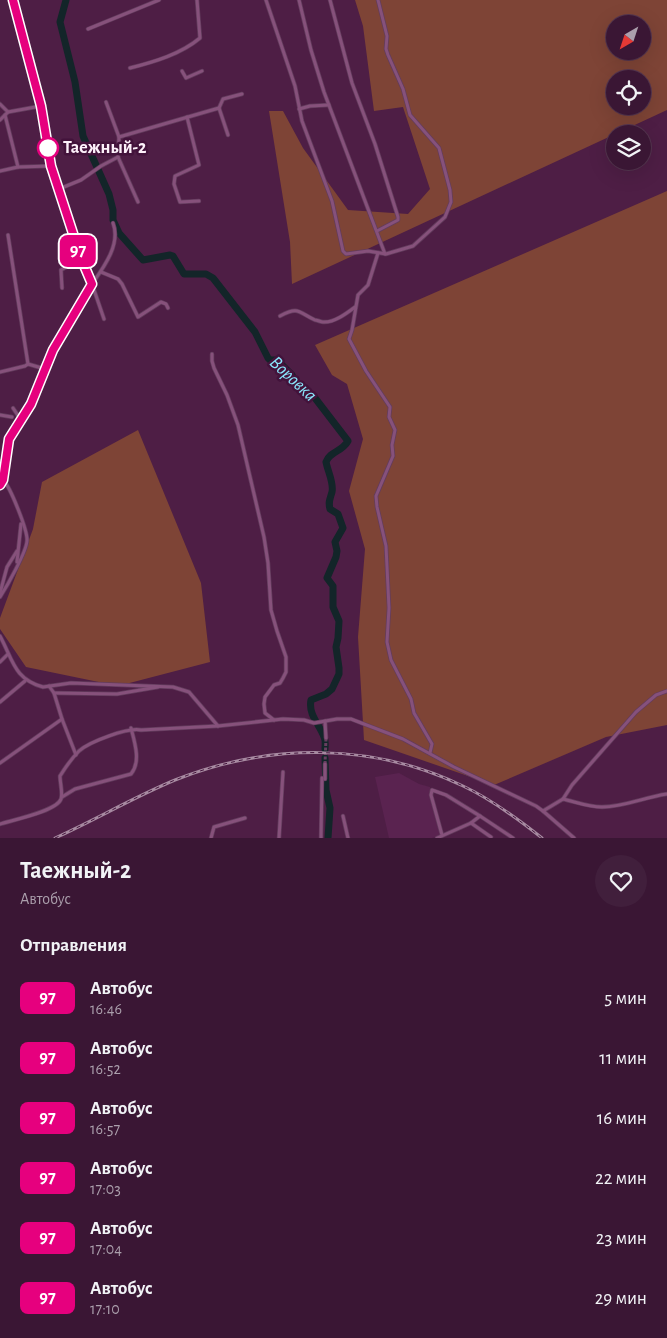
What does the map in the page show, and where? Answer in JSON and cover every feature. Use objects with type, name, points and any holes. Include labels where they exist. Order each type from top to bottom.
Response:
[{"type":"street","points":[[13,0],[41,106],[51,166],[81,258],[104,319]]},
{"type":"street","points":[[88,29],[158,0]]},
{"type":"street","points":[[130,68],[151,63],[191,45],[200,38],[197,0]]},
{"type":"street","points":[[266,0],[295,86],[299,109],[332,201],[343,251],[346,254],[368,252],[386,254],[413,246],[430,228],[444,217],[451,202],[450,190],[439,148],[410,115],[403,89],[388,56],[386,49],[387,36],[378,0]]},
{"type":"street","points":[[299,0],[311,50],[329,105],[386,254]]},
{"type":"street","points":[[330,0],[352,83],[375,144],[398,217],[398,220],[393,224],[377,231]]},
{"type":"street","points":[[182,71],[186,78],[202,71]]},
{"type":"street","points":[[228,135],[219,108],[223,99],[242,94]]},
{"type":"street","points":[[106,102],[119,137],[118,157],[138,202]]},
{"type":"street","points":[[0,104],[6,114],[18,167]]},
{"type":"street","points":[[299,109],[310,106],[329,105]]},
{"type":"street","points":[[0,120],[6,114],[41,106]]},
{"type":"street","points":[[119,137],[219,108]]},
{"type":"street","points":[[187,117],[199,166],[174,176],[174,184],[180,202],[200,201]]},
{"type":"street","points":[[58,189],[81,180],[118,157]]},
{"type":"street","points":[[0,171],[18,167],[51,166]]},
{"type":"street","points":[[0,598],[27,541],[17,505],[8,484],[1,482],[2,462],[9,439],[31,404],[53,350],[101,272],[116,237],[113,224]]},
{"type":"street","points":[[8,235],[28,364]]},
{"type":"street","points":[[378,253],[368,285],[358,295],[349,339],[366,371],[390,407],[389,417],[395,430],[392,445],[393,456],[376,496],[376,507],[386,546],[389,608],[387,642],[392,660],[411,699],[414,713],[432,744],[430,753]]},
{"type":"street","points":[[62,288],[60,270],[81,258]]},
{"type":"street","points":[[101,272],[118,279],[138,317],[161,302],[166,304],[168,308]]},
{"type":"street","points":[[280,316],[292,309],[300,310],[309,317],[322,322],[333,320],[356,307]]},
{"type":"street","points":[[212,354],[214,368],[227,395],[238,425],[264,537],[271,610],[286,656],[286,672],[283,678],[269,690],[264,704],[265,712],[275,720]]},
{"type":"street","points":[[0,372],[28,364],[45,369]]},
{"type":"street","points":[[13,408],[21,420]]},
{"type":"street","points":[[0,415],[12,417]]},
{"type":"street","points":[[16,566],[22,523]]},
{"type":"street","points":[[0,593],[7,567],[17,551]]},
{"type":"street","points":[[0,636],[16,669],[25,681],[43,687],[80,683],[173,687],[189,692],[218,726]]},
{"type":"street","points":[[0,662],[8,654]]},
{"type":"street","points":[[0,702],[25,681]]},
{"type":"street","points":[[49,686],[54,693],[76,754]]},
{"type":"street","points":[[54,693],[81,695],[117,694],[161,686]]},
{"type":"street","points":[[543,811],[564,799],[572,785],[636,712],[656,695],[667,690]]},
{"type":"street","points":[[0,824],[52,808],[60,802],[62,797],[60,776],[76,754],[82,749],[121,731],[131,728],[141,730],[218,726],[275,720],[304,720],[314,723],[345,718],[360,721],[403,739],[454,767],[490,783],[543,811],[574,838]]},
{"type":"street","points":[[0,763],[62,719]]},
{"type":"street","points":[[325,721],[326,738]]},
{"type":"street","points":[[62,797],[75,789],[131,774],[136,767],[136,759],[131,728]]},
{"type":"street","points":[[321,838],[325,764]]},
{"type":"street","points":[[279,838],[283,772]]},
{"type":"street","points":[[442,834],[431,796],[432,790],[446,795],[503,830],[512,838]]},
{"type":"street","points":[[564,799],[587,806],[606,807],[667,794]]},
{"type":"street","points":[[343,816],[348,838]]},
{"type":"street","points":[[437,838],[442,834],[471,823],[480,816]]},
{"type":"street","points":[[211,838],[214,827],[245,818]]},
{"type":"street","points":[[471,823],[491,837]]},
{"type":"shaded area","points":[[355,0],[667,0],[667,110],[635,125],[606,125],[606,138],[292,284],[290,242],[269,111],[283,111],[303,148],[348,210],[408,214],[430,189],[403,107],[374,111],[363,26]]},
{"type":"shaded area","points":[[667,191],[667,725],[606,737],[494,785],[364,740],[358,637],[365,549],[349,491],[363,439],[347,384],[332,375],[315,345]]},
{"type":"shaded area","points":[[138,430],[201,583],[210,662],[118,686],[26,667],[0,629],[0,618],[33,529],[42,482]]},
{"type":"shaded area","points":[[399,773],[419,784],[430,787],[442,835],[432,838],[389,838],[375,777]]},
{"type":"waterway","name":"Воровка","points":[[66,0],[60,22],[75,82],[83,136],[109,194],[113,210],[113,220],[119,233],[143,260],[170,255],[173,256],[184,274],[206,274],[213,278],[255,332],[268,358],[270,360],[277,360],[292,375],[297,385],[305,393],[315,398],[348,441],[330,456],[326,462],[332,485],[329,502],[330,509],[338,514],[343,528],[335,542],[336,557],[327,578],[333,586],[333,607],[339,621],[336,647],[339,674],[332,689],[326,694],[311,700],[311,710],[325,739],[325,749]]},
{"type":"waterway","name":"Воровка","points":[[325,758],[326,790],[330,808],[328,838]]},
{"type":"tunnel","points":[[325,764],[326,738]]},
{"type":"railway","points":[[55,838],[175,780],[210,768],[246,759],[283,754],[320,753],[356,755],[393,761],[428,772],[484,797],[542,838]]},
{"type":"bus line","name":"97","points":[[0,485],[3,480],[9,439],[31,404],[53,350],[92,284],[81,258],[51,166],[41,106],[13,0]]},
{"type":"place","name":"Таежный-2","points":[[48,148]]}]
